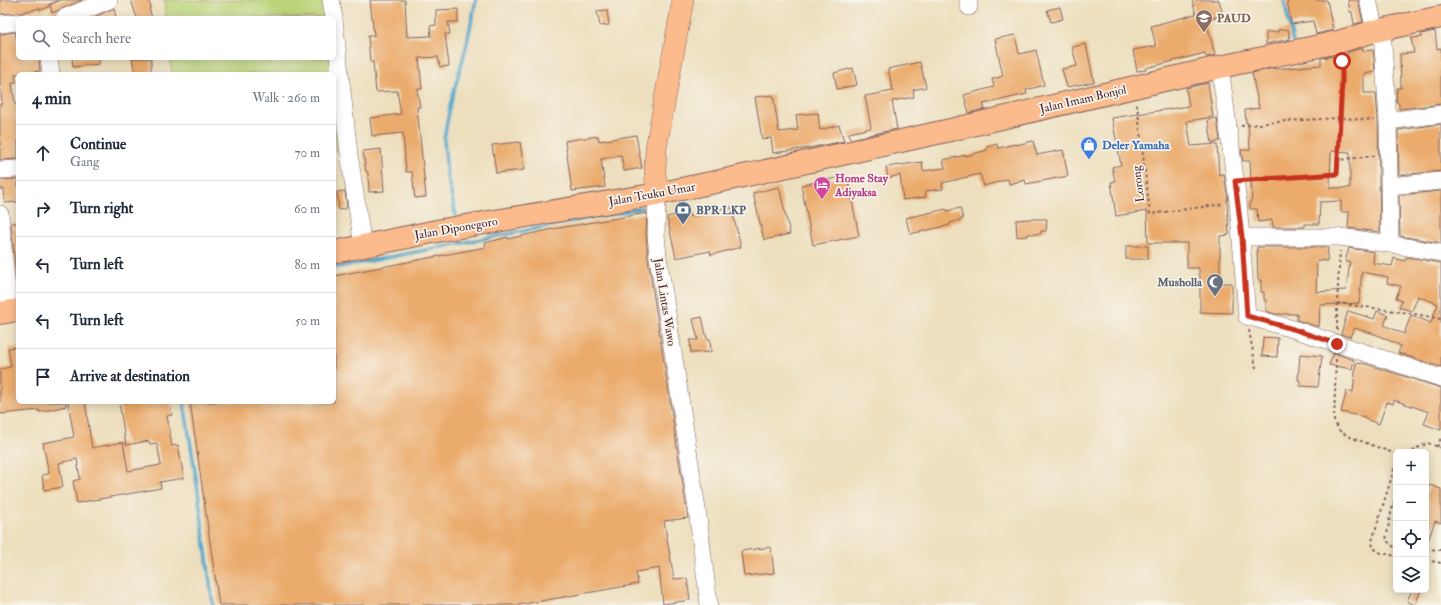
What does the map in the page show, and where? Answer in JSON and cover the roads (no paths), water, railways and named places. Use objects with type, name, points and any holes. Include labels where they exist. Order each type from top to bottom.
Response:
[{"type":"highway","name":"Jalan Imam Bonjol","points":[[725,180],[946,131],[1220,67],[1338,42],[1441,17]]},
{"type":"highway","name":"Jalan Teuku Umar","points":[[579,207],[657,194],[725,180]]},
{"type":"highway","name":"Jalan Diponegoro","points":[[336,252],[442,230],[579,207]]},
{"type":"main road","name":"Jalan Lintas Wawo","points":[[657,194],[655,172],[656,148],[683,0]]},
{"type":"street","points":[[69,16],[109,0]]},
{"type":"street","points":[[331,0],[334,16]]},
{"type":"street","points":[[1368,0],[1379,31],[1388,121],[1390,244]]},
{"type":"street","points":[[0,24],[16,22]]},
{"type":"street","points":[[336,37],[349,154],[362,246]]},
{"type":"street","points":[[49,60],[51,72]]},
{"type":"street","points":[[1220,67],[1242,237],[1247,316],[1293,329],[1441,378]]},
{"type":"street","points":[[1388,121],[1441,114]]},
{"type":"street","points":[[0,170],[16,169]]},
{"type":"street","points":[[1390,186],[1441,181]]},
{"type":"street","name":"Jalan Lintas Wawo","points":[[657,194],[656,234],[658,257],[696,502],[708,605]]},
{"type":"street","points":[[0,214],[9,312]]},
{"type":"street","points":[[1242,237],[1340,237],[1441,253]]},
{"type":"waterway","points":[[456,216],[447,176],[444,139],[450,106],[466,47],[476,0]]},
{"type":"waterway","points":[[1284,0],[1293,42]]},
{"type":"waterway","points":[[336,268],[642,208]]},
{"type":"waterway","points":[[184,404],[197,484],[213,605]]},
{"type":"place","name":"PAUD","points":[[1204,33]]},
{"type":"place","name":"Deler Yamaha","points":[[1089,160]]},
{"type":"place","name":"Home Stay Adiyaksa","points":[[822,200]]},
{"type":"place","name":"BPR LKP","points":[[683,225]]},
{"type":"place","name":"Musholla","points":[[1215,297]]}]
